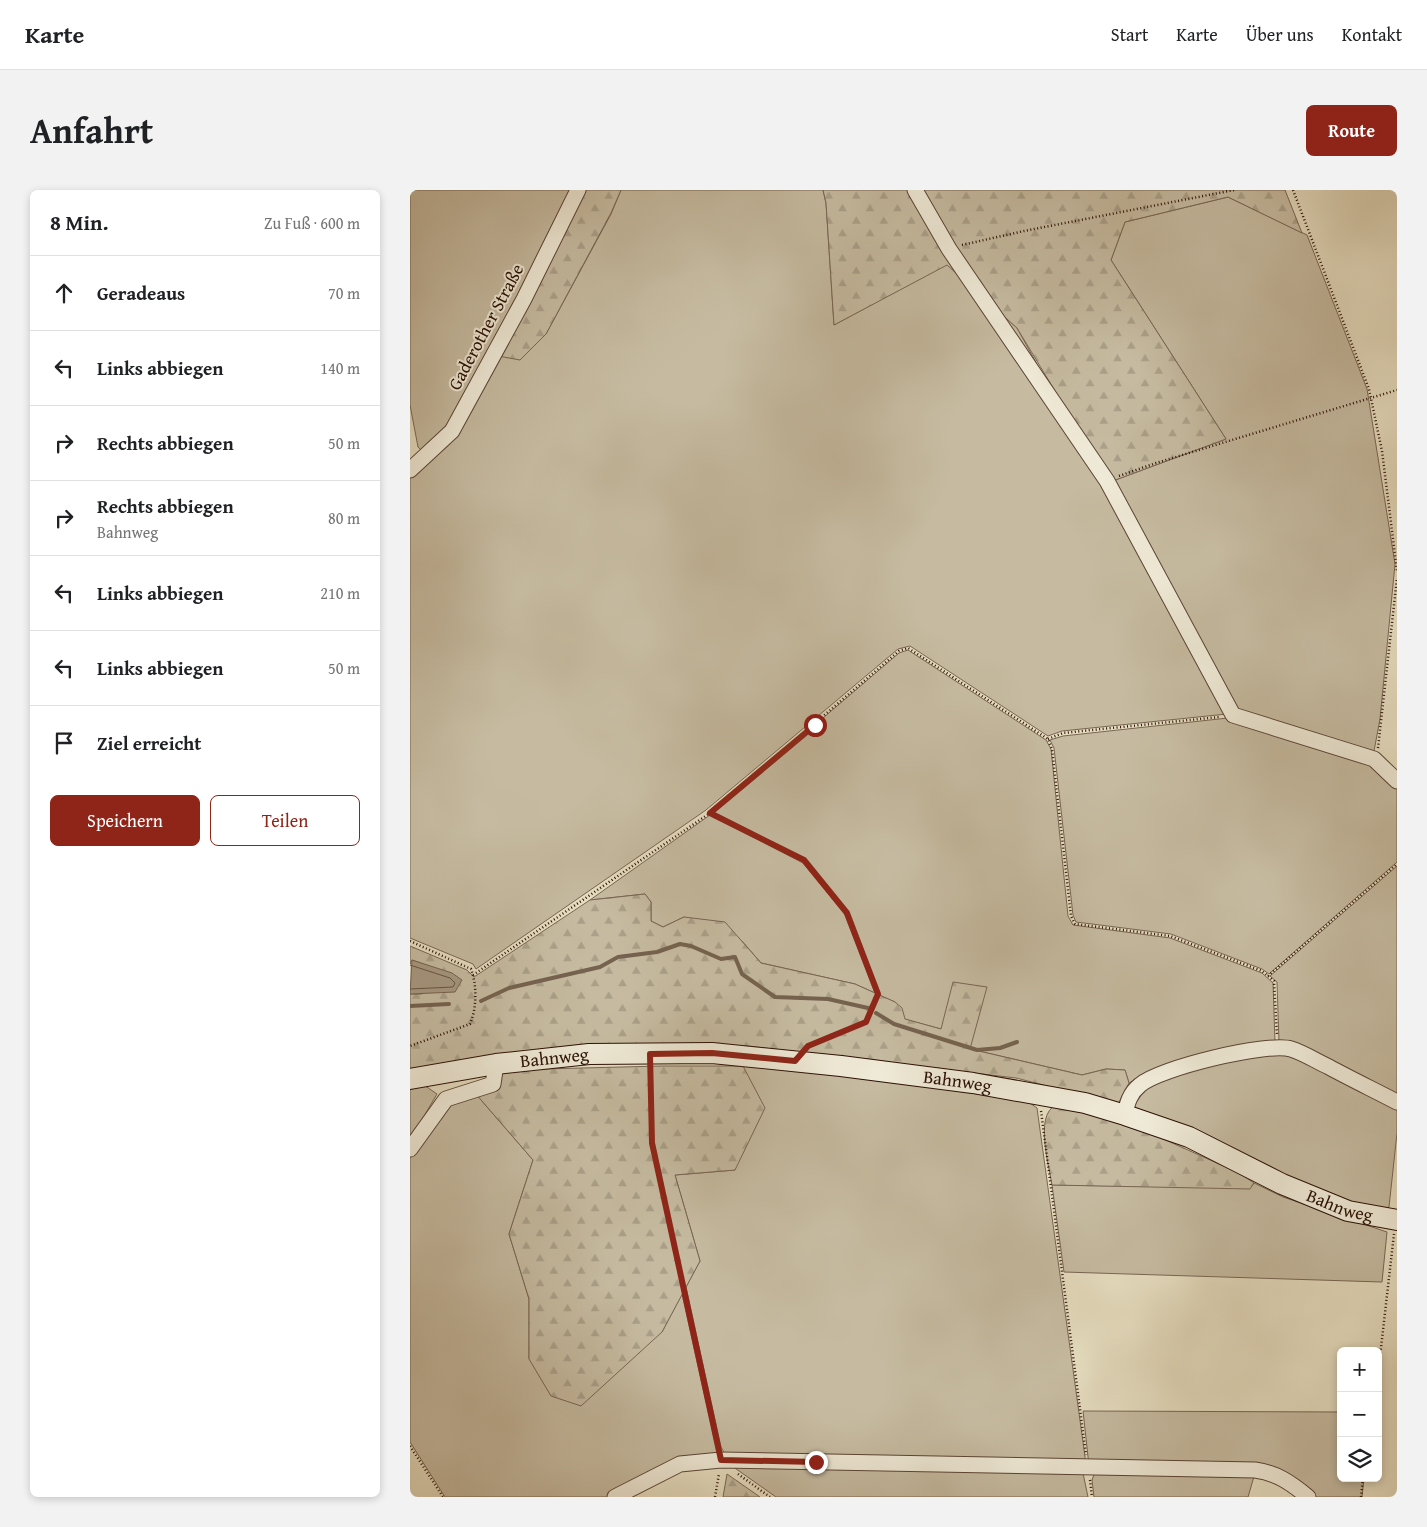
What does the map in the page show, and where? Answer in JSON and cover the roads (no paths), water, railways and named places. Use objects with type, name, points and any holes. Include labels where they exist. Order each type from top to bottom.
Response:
[{"type":"main road","name":"Bahnweg","points":[[410,1079],[496,1064],[589,1054],[712,1053],[795,1061],[973,1083],[1085,1103],[1125,1115],[1189,1137],[1282,1184],[1348,1211],[1396,1220]]},
{"type":"street","name":"Gaderother Straße","points":[[410,470],[452,431],[524,299],[578,190]]},
{"type":"street","points":[[915,190],[949,249],[1107,481],[1233,715],[1374,759],[1397,781]]},
{"type":"street","points":[[1125,1115],[1128,1099],[1139,1085],[1152,1078],[1212,1060],[1262,1048],[1277,1047],[1290,1049],[1310,1058],[1397,1102]]},
{"type":"street","points":[[410,1149],[446,1099],[493,1084],[496,1064]]},
{"type":"street","points":[[615,1497],[680,1464],[721,1460],[1255,1470],[1286,1479],[1308,1497]]},
{"type":"water","points":[[412,960],[452,973],[462,980],[455,992],[410,994]]},
{"type":"waterway","points":[[481,1001],[509,988],[600,967],[618,957],[657,952],[680,944],[691,946],[721,959],[735,957],[742,974],[775,997],[828,999],[868,1008]]},
{"type":"waterway","points":[[410,1006],[449,1004]]},
{"type":"waterway","points":[[876,1013],[894,1024],[977,1050],[1000,1048],[1017,1042]]}]
